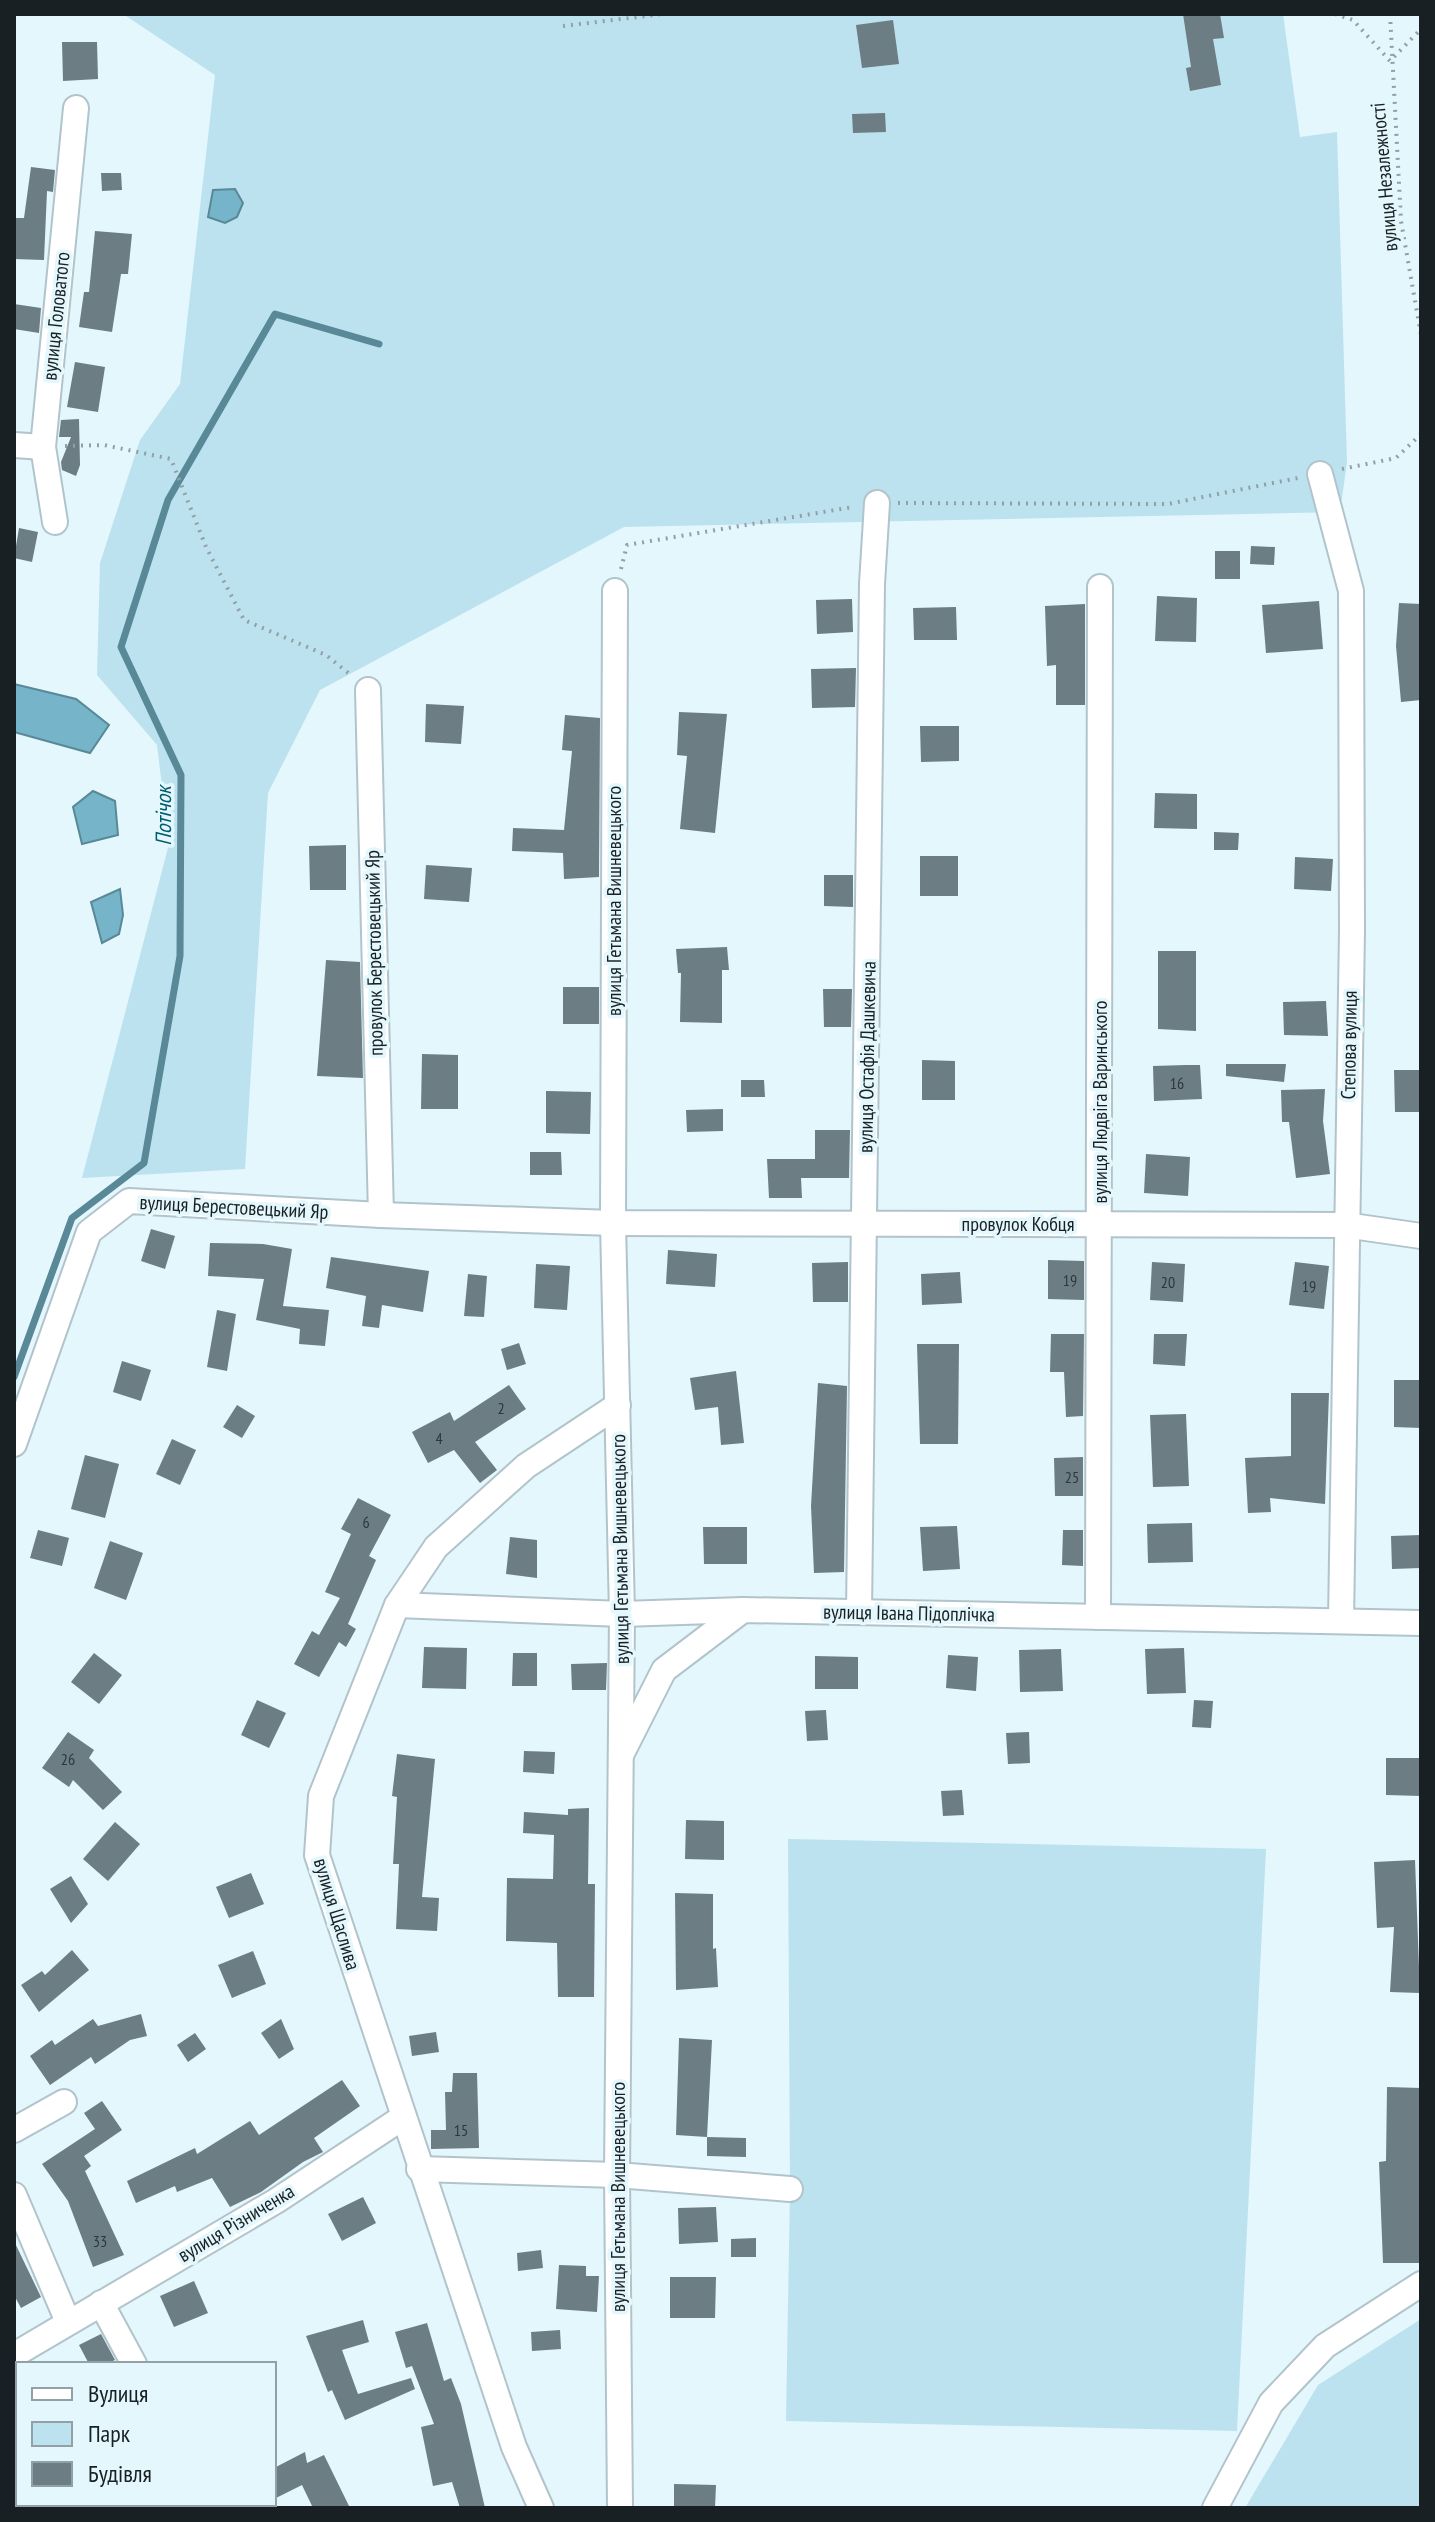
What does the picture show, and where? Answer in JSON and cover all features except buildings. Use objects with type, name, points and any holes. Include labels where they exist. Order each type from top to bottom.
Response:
[{"type":"street","name":"вулиця Головатого","points":[[55,522],[43,447],[76,108]]},
{"type":"street","points":[[14,445],[43,447]]},
{"type":"street","name":"Степова вулиця","points":[[1320,474],[1351,591],[1352,930],[1341,1621]]},
{"type":"street","name":"вулиця Остафія Дашкевича","points":[[859,1612],[872,584],[877,503]]},
{"type":"street","name":"вулиця Людвіга Варинського","points":[[1098,1617],[1100,587]]},
{"type":"street","name":"вулиця Гетьмана Вишневецького","points":[[615,591],[613,1223],[622,1614],[617,2175],[620,2508]]},
{"type":"street","name":"провулок Берестовецький Яр","points":[[368,690],[381,1215]]},
{"type":"street","name":"вулиця Берестовецький Яр","points":[[14,1444],[89,1232],[129,1201],[381,1215],[613,1223]]},
{"type":"street","name":"провулок Кобця","points":[[613,1223],[1345,1225],[1421,1236]]},
{"type":"street","name":"вулиця Щаслива","points":[[541,2508],[514,2447],[317,1855],[321,1796],[397,1605],[436,1547],[526,1466],[618,1405]]},
{"type":"street","name":"вулиця Івана Підоплічка","points":[[397,1605],[622,1614],[743,1610],[1421,1623]]},
{"type":"street","points":[[619,1758],[664,1670],[743,1610]]},
{"type":"street","points":[[14,2130],[64,2102]]},
{"type":"street","name":"вулиця Різниченка","points":[[14,2355],[276,2201],[402,2118]]},
{"type":"street","points":[[419,2169],[617,2175],[790,2189]]},
{"type":"street","points":[[14,2195],[68,2322]]},
{"type":"street","points":[[1215,2508],[1271,2403],[1325,2346],[1421,2284]]},
{"type":"street","points":[[101,2303],[133,2362]]},
{"type":"path","points":[[563,26],[663,14]]},
{"type":"path","points":[[1335,14],[1353,20],[1390,61],[1421,29]]},
{"type":"path","name":"вулиця Незалежності","points":[[1390,14],[1390,61],[1401,221],[1421,335]]},
{"type":"path","points":[[615,591],[627,545],[877,503],[1168,504],[1396,458],[1421,434]]},
{"type":"path","points":[[43,447],[104,445],[171,459],[206,547],[244,620],[326,655],[368,690]]},
{"type":"green space","points":[[123,14],[1283,14],[1300,137],[1337,132],[1347,462],[1340,512],[624,527],[320,690],[268,793],[245,1169],[82,1178],[169,844],[157,745],[97,675],[100,563],[140,440],[180,384],[215,75]]},
{"type":"green space","points":[[788,1839],[1266,1849],[1237,2431],[786,2421],[790,2189]]},
{"type":"green space","points":[[1421,2319],[1421,2508],[1245,2508],[1318,2385]]},
{"type":"shaded area","points":[[235,189],[243,203],[237,217],[225,223],[208,217],[213,190]]},
{"type":"shaded area","points":[[14,684],[76,699],[109,725],[90,753],[14,732]]},
{"type":"shaded area","points":[[93,791],[115,801],[118,835],[82,844],[73,807]]},
{"type":"shaded area","points":[[120,889],[123,915],[119,934],[102,943],[91,902]]},
{"type":"waterway","name":"Потічок","points":[[14,1377],[72,1218],[144,1163],[180,956],[181,775],[121,647],[168,500],[275,314],[379,344]]}]
